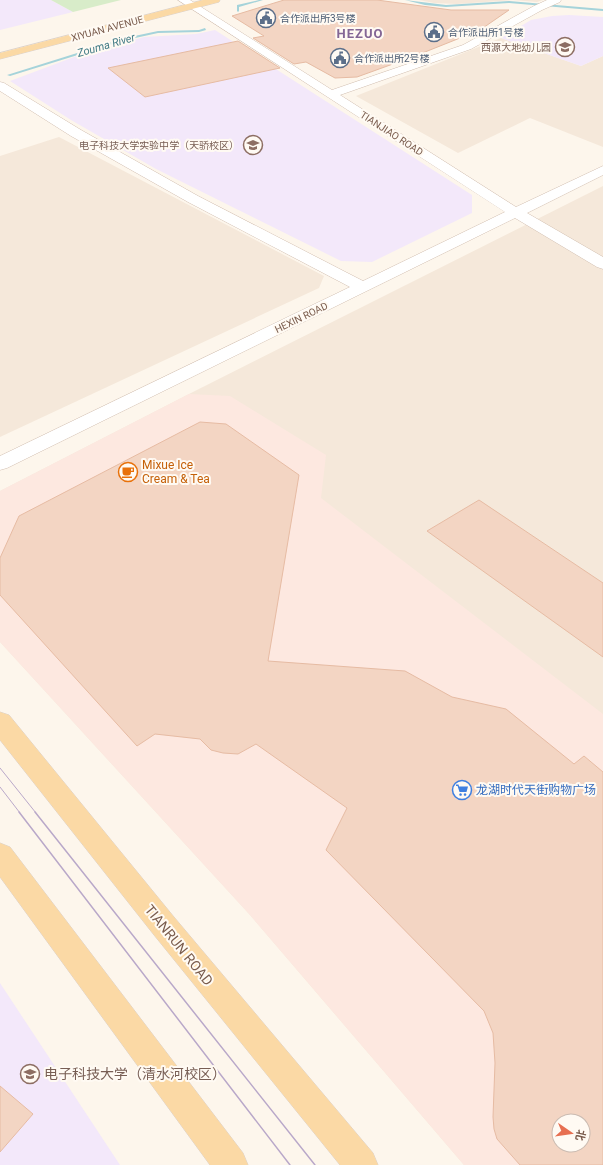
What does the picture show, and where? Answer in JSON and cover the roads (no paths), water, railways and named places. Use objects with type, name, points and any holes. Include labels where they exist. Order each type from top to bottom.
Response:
[{"type":"main road","name":"XIYUAN AVENUE","points":[[0,48],[186,2],[214,0]]},
{"type":"main road","name":"XIYUAN AVENUE","points":[[0,56],[186,2]]},
{"type":"main road","name":"TIANRUN ROAD","points":[[0,722],[164,926],[361,1165]]},
{"type":"main road","points":[[0,854],[231,1165]]},
{"type":"street","name":"TIANJIAO ROAD","points":[[186,2],[515,212],[603,264]]},
{"type":"street","points":[[331,94],[467,47],[547,4]]},
{"type":"street","points":[[0,86],[76,133],[194,199],[363,287]]},
{"type":"street","name":"HEXIN ROAD","points":[[0,464],[603,170]]},
{"type":"waterway","name":"Zouma River","points":[[238,11],[238,6],[262,0]]},
{"type":"waterway","name":"Zouma River","points":[[406,0],[446,6],[509,2],[603,10]]},
{"type":"waterway","name":"Zouma River","points":[[9,75],[125,39],[158,32],[199,31],[205,29]]},
{"type":"tram line","points":[[0,768],[36,813]]},
{"type":"tram line","points":[[0,787],[20,813]]},
{"type":"tram line","points":[[19,812],[290,1165]]},
{"type":"tram line","points":[[35,812],[315,1165]]},
{"type":"place","name":"合作派出所3号楼","points":[[266,18]]},
{"type":"place","name":"合作派出所1号楼","points":[[434,32]]},
{"type":"place","name":"西源大地幼儿园","points":[[565,47]]},
{"type":"place","name":"合作派出所2号楼","points":[[340,58]]},
{"type":"place","name":"电子科技大学实验中学（天骄校区）","points":[[253,145]]},
{"type":"place","name":"Mixue Ice Cream & Tea","points":[[128,472]]},
{"type":"place","name":"龙湖时代天街购物广场","points":[[462,790]]},
{"type":"place","name":"电子科技大学（清水河校区）","points":[[30,1074]]},
{"type":"district","name":"HEZUO","points":[[360,33]]}]
